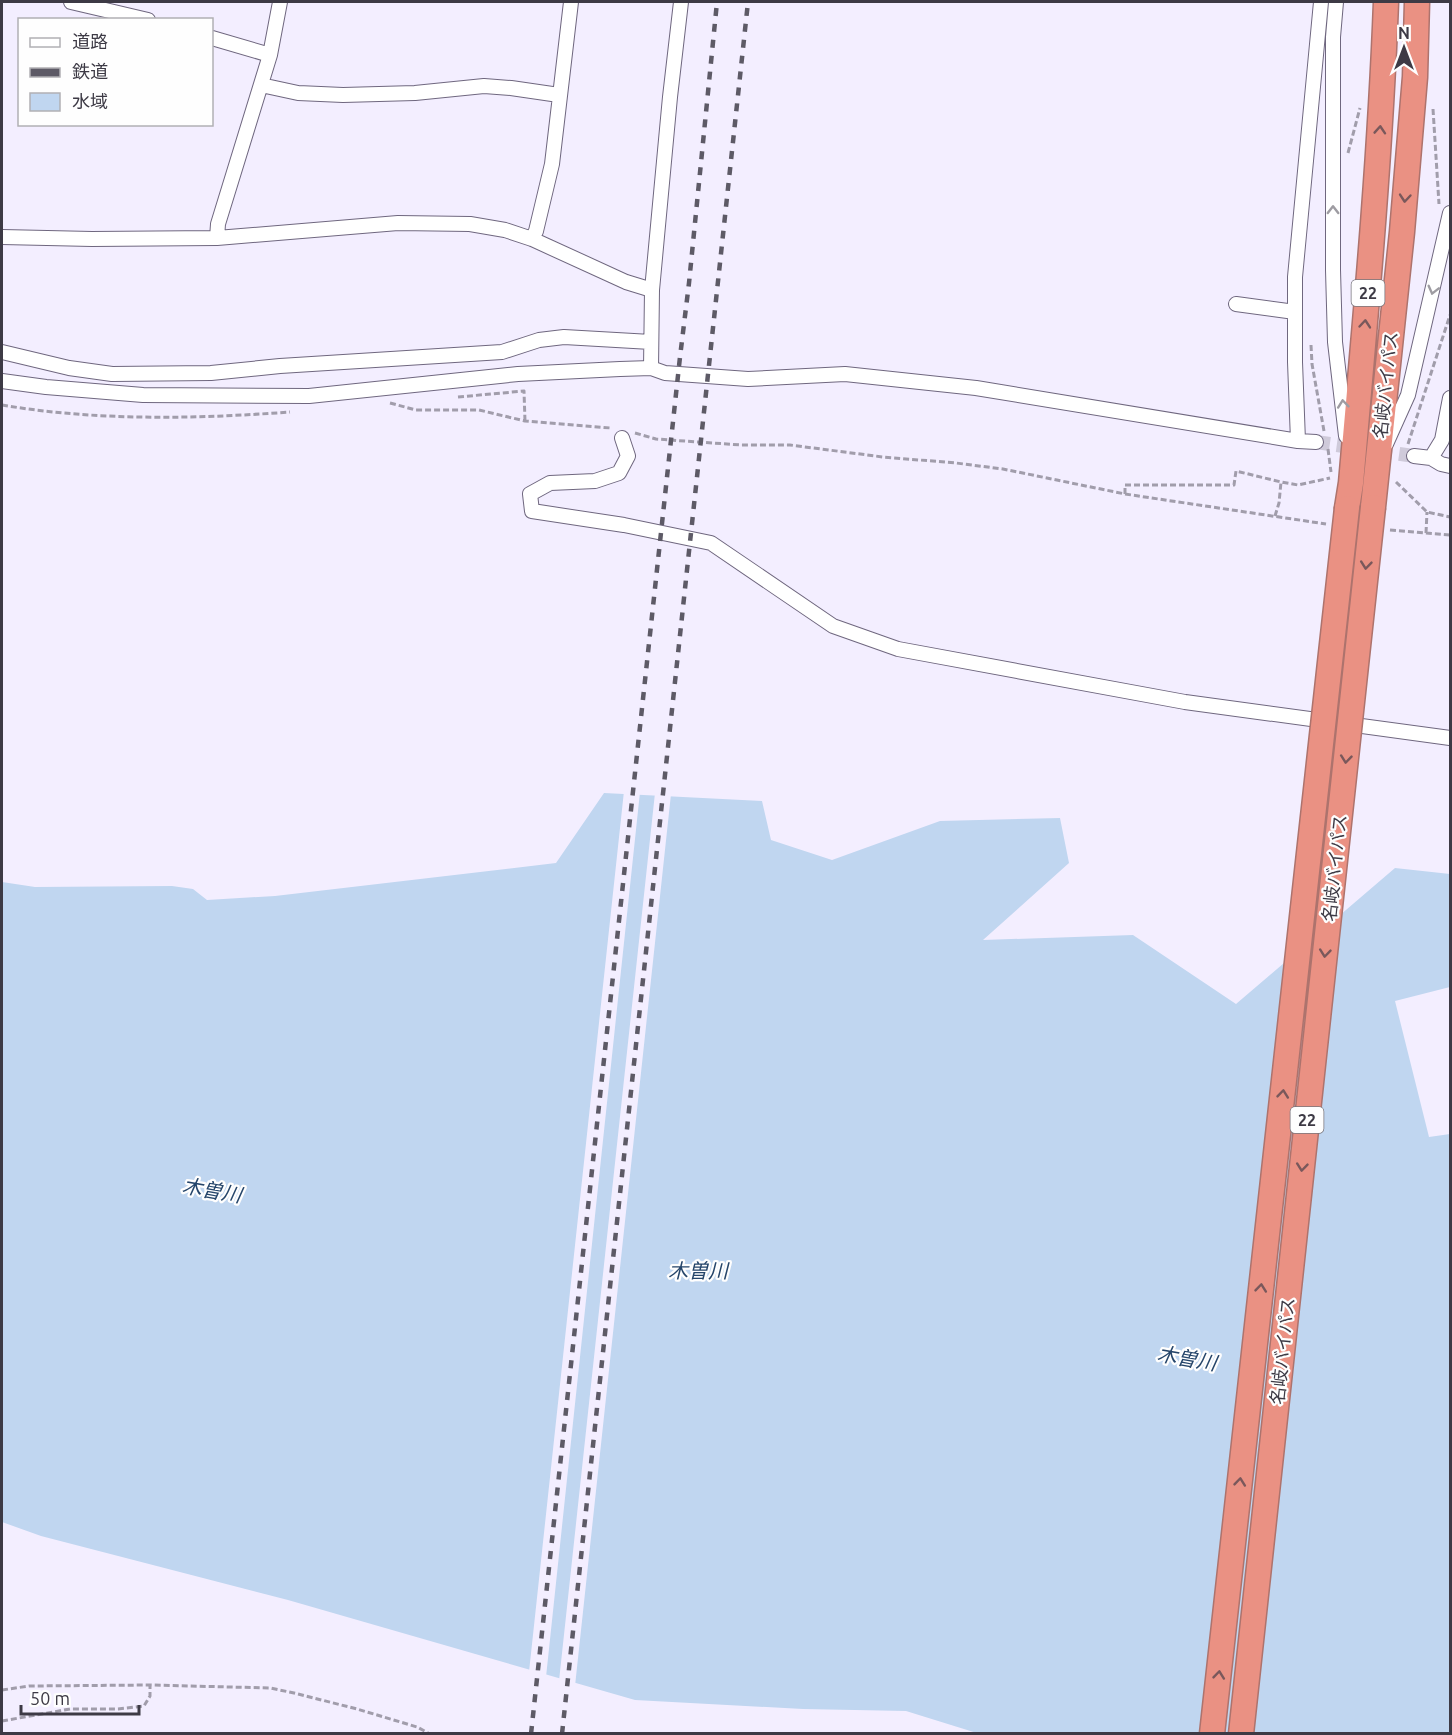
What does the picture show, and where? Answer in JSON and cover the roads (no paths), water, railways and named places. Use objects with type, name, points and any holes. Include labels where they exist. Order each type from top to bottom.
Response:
[{"type":"highway","name":"名岐バイパス","points":[[1212,1734],[1347,508],[1337,483],[1372,242],[1386,2]]},
{"type":"highway","name":"名岐バイパス","points":[[1241,1734],[1402,232],[1415,77],[1417,2]]},
{"type":"street","points":[[71,2],[86,3],[141,18]]},
{"type":"street","points":[[217,238],[218,225],[270,55],[280,2]]},
{"type":"street","points":[[532,239],[536,231],[552,164],[571,2]]},
{"type":"street","points":[[651,368],[652,290],[681,2]]},
{"type":"street","points":[[1298,441],[1295,277],[1321,2]]},
{"type":"street","points":[[1336,2],[1333,37],[1333,270],[1337,483]]},
{"type":"street","points":[[213,38],[270,55]]},
{"type":"street","points":[[261,85],[309,94],[415,93],[484,86],[559,95]]},
{"type":"street","points":[[1376,466],[1408,394],[1445,241],[1444,214]]},
{"type":"street","points":[[2,237],[217,238],[398,223],[470,224],[505,230],[532,239],[626,282],[652,290]]},
{"type":"street","points":[[1236,304],[1295,312]]},
{"type":"street","points":[[2,352],[69,368],[112,374],[211,373],[280,366],[502,352],[539,339],[564,337],[651,342]]},
{"type":"street","points":[[2,381],[46,387],[143,394],[309,396],[518,374],[620,369],[651,368],[665,372],[748,379],[845,374],[964,386],[1298,441],[1323,443]]},
{"type":"street","points":[[1431,458],[1443,440],[1450,398]]},
{"type":"street","points":[[623,433],[628,456],[619,473],[595,481],[550,483],[530,494],[532,511],[624,525],[711,543],[833,626],[898,649],[1185,702],[1450,738]]},
{"type":"street","points":[[1410,453],[1450,466]]},
{"type":"water","name":"木曽川","points":[[604,793],[762,801],[771,840],[832,860],[940,821],[1060,818],[1069,863],[983,940],[1133,935],[1236,1004],[1395,868],[1450,874],[1450,987],[1395,1001],[1429,1137],[1450,1134],[1450,1733],[980,1734],[906,1711],[803,1709],[635,1700],[288,1600],[41,1536],[2,1522],[2,882],[35,887],[172,886],[193,889],[207,900],[275,896],[556,863]]},
{"type":"tunnel","points":[[1316,442],[1414,456]]},
{"type":"railway","points":[[531,1734],[689,283],[717,2]]},
{"type":"railway","points":[[562,1734],[748,2]]}]
